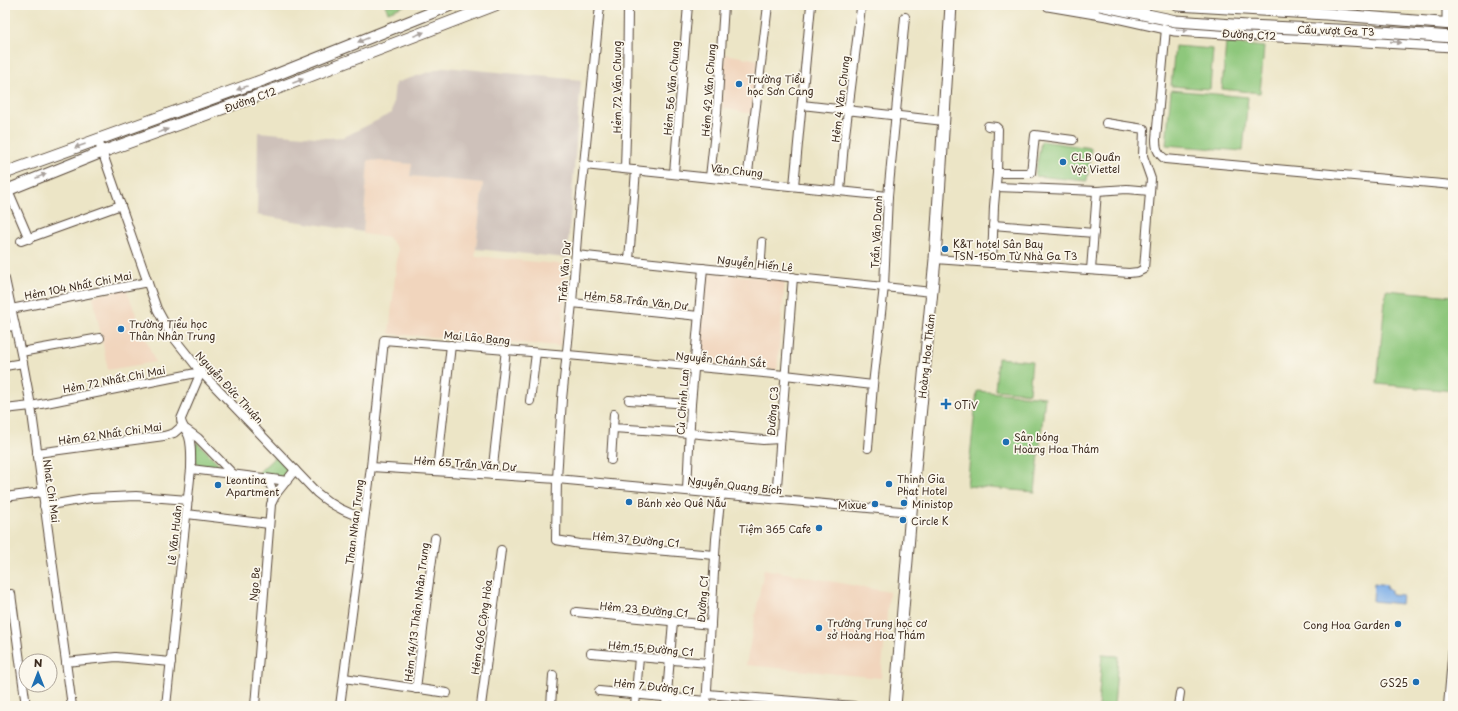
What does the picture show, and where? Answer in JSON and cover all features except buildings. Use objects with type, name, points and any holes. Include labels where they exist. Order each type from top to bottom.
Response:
[{"type":"main road","name":"Đường C12","points":[[5,173],[263,80],[451,5]]},
{"type":"main road","name":"Đường C12","points":[[7,190],[102,152],[268,92],[495,5]]},
{"type":"main road","name":"Hoàng Hoa Thám","points":[[895,706],[911,512],[935,258],[951,5]]},
{"type":"main road","name":"Đường C12","points":[[1048,5],[1107,15],[1174,30],[1453,46]]},
{"type":"main road","name":"Cầu vượt Ga T3","points":[[1100,5],[1176,21],[1381,32],[1453,38]]},
{"type":"main road","name":"Cầu vượt Ga T3","points":[[1135,5],[1177,14],[1274,20],[1449,25]]},
{"type":"main road","points":[[1177,5],[1326,14],[1449,25]]},
{"type":"main road","points":[[1442,5],[1449,25]]},
{"type":"main road","points":[[1448,5],[1449,25]]},
{"type":"main road","points":[[1319,38],[1326,14]]},
{"type":"street","name":"Trần Văn Dư","points":[[556,540],[557,479],[562,399],[568,355],[584,165],[600,5]]},
{"type":"street","name":"Hẻm 72 Văn Chung","points":[[625,168],[627,102],[626,40],[628,5]]},
{"type":"street","name":"Hẻm 56 Văn Chung","points":[[674,173],[688,5]]},
{"type":"street","name":"Hẻm 42 Văn Chung","points":[[710,177],[717,113],[724,5]]},
{"type":"street","points":[[747,181],[768,5]]},
{"type":"street","points":[[794,186],[811,5]]},
{"type":"street","name":"Hẻm 4 Văn Chung","points":[[840,192],[860,8]]},
{"type":"street","name":"Trần Văn Danh","points":[[868,448],[873,385],[884,286],[888,196],[905,17]]},
{"type":"street","points":[[1166,28],[1156,139],[1157,150],[1165,159],[1453,185]]},
{"type":"street","points":[[802,105],[944,122]]},
{"type":"street","points":[[935,258],[1129,273],[1138,272],[1144,269],[1151,179],[1143,156],[1144,129],[1106,123]]},
{"type":"street","points":[[988,126],[996,127],[998,129],[992,263]]},
{"type":"street","points":[[997,173],[1031,173],[1035,135],[1073,140]]},
{"type":"street","name":"Nguyễn Đức Thuận","points":[[98,140],[157,309],[175,341],[201,372],[317,493],[328,502],[346,512],[364,518]]},
{"type":"street","name":"Văn Chung","points":[[584,165],[888,196]]},
{"type":"street","points":[[629,260],[636,170]]},
{"type":"street","points":[[996,187],[1097,191],[1126,189],[1150,191]]},
{"type":"street","points":[[7,190],[25,240],[121,205]]},
{"type":"street","points":[[1092,270],[1097,191]]},
{"type":"street","points":[[993,225],[1094,233]]},
{"type":"street","points":[[760,274],[762,242]]},
{"type":"street","name":"Nguyễn Hiến Lê","points":[[576,255],[932,292]]},
{"type":"street","name":"Cù Chính Lan","points":[[687,490],[691,404],[703,268]]},
{"type":"street","name":"Đường C3","points":[[776,499],[793,277]]},
{"type":"street","name":"Nhat Chi Mai","points":[[5,279],[31,406],[72,706]]},
{"type":"street","name":"Hẻm 104 Nhất Chi Mai","points":[[12,309],[148,282]]},
{"type":"street","name":"Hẻm 58 Trần Văn Dư","points":[[572,303],[699,316]]},
{"type":"street","points":[[5,327],[15,326]]},
{"type":"street","points":[[21,352],[100,338]]},
{"type":"street","name":"Mai Lão Bạng","points":[[384,340],[568,355]]},
{"type":"street","name":"Than Nhan Trung","points":[[340,706],[371,467],[384,340]]},
{"type":"street","points":[[437,471],[451,345]]},
{"type":"street","points":[[492,475],[506,350]]},
{"type":"street","points":[[530,400],[536,352]]},
{"type":"street","name":"Nguyễn Chánh Sắt","points":[[568,355],[785,375],[873,385]]},
{"type":"street","points":[[5,366],[23,363]]},
{"type":"street","name":"Hẻm 72 Nhất Chi Mai","points":[[5,409],[31,406],[201,372]]},
{"type":"street","name":"Lê Văn Huân","points":[[166,706],[191,469],[190,444],[181,423],[182,416],[201,372]]},
{"type":"street","points":[[629,400],[691,404]]},
{"type":"street","points":[[610,460],[614,414]]},
{"type":"street","points":[[184,428],[198,438],[233,474]]},
{"type":"street","name":"Hẻm 62 Nhất Chi Mai","points":[[37,453],[164,436],[184,428]]},
{"type":"street","points":[[613,428],[763,440],[780,439]]},
{"type":"street","name":"Hẻm 65 Trần Văn Dư","points":[[371,467],[557,479]]},
{"type":"street","points":[[191,469],[287,480]]},
{"type":"street","name":"Ngo Be","points":[[255,706],[271,504],[276,494],[295,470]]},
{"type":"street","points":[[258,477],[266,480],[272,486],[271,504]]},
{"type":"street","name":"Nguyễn Quang Bích","points":[[557,479],[721,493],[911,512]]},
{"type":"street","points":[[5,497],[42,492]]},
{"type":"street","name":"Đường C1","points":[[706,700],[715,555],[721,493]]},
{"type":"street","points":[[44,506],[91,498],[136,496],[188,500]]},
{"type":"street","points":[[187,514],[269,524]]},
{"type":"street","name":"Hẻm 14/13 Thân Nhân Trung","points":[[416,689],[435,538]]},
{"type":"street","name":"Hẻm 37 Đường C1","points":[[556,540],[580,544],[715,555]]},
{"type":"street","name":"Hẻm 406 Cộng Hòa","points":[[481,706],[501,550]]},
{"type":"street","points":[[11,594],[26,706]]},
{"type":"street","name":"Hẻm 23 Đường C1","points":[[576,612],[711,625]]},
{"type":"street","points":[[667,702],[673,622]]},
{"type":"street","points":[[1448,706],[1453,647]]},
{"type":"street","name":"Hẻm 15 Đường C1","points":[[591,652],[708,663]]},
{"type":"street","points":[[66,662],[116,657],[171,662]]},
{"type":"street","points":[[635,706],[639,657]]},
{"type":"street","points":[[551,706],[554,675]]},
{"type":"street","name":"Hẻm 14/13 Thân Nhân Trung","points":[[344,678],[447,693]]},
{"type":"street","name":"Hẻm 7 Đường C1","points":[[599,691],[636,694],[667,702],[706,700],[854,706]]},
{"type":"street","points":[[1178,706],[1180,693]]},
{"type":"shaded area","name":"Trường Tiểu học Sơn Cang","points":[[725,54],[758,60],[752,114],[722,108]]},
{"type":"shaded area","points":[[445,67],[581,80],[567,258],[476,249],[483,183],[410,176],[412,164],[368,160],[363,232],[257,215],[258,132],[327,138],[344,137],[392,113],[395,83]]},
{"type":"shaded area","points":[[368,160],[412,164],[410,176],[483,183],[475,256],[568,265],[560,346],[389,334],[398,249],[388,237],[363,234]]},
{"type":"shaded area","points":[[705,272],[785,280],[777,370],[696,363]]},
{"type":"shaded area","name":"Trường Tiểu học Thân Nhân Trung","points":[[126,289],[155,362],[108,370],[93,296]]},
{"type":"shaded area","name":"Trường Trung học cơ sở Hoàng Hoa Thám","points":[[764,569],[889,592],[881,678],[746,665]]},
{"type":"green space","points":[[385,5],[406,5],[388,12]]},
{"type":"green space","points":[[1226,43],[1264,47],[1260,93],[1222,89]]},
{"type":"green space","points":[[1175,46],[1213,49],[1210,89],[1171,86]]},
{"type":"green space","points":[[1171,90],[1248,97],[1243,151],[1166,145]]},
{"type":"green space","name":"CLB Quần Vợt Viettel","points":[[1041,141],[1091,148],[1087,181],[1035,176]]},
{"type":"green space","points":[[1386,290],[1453,296],[1453,391],[1377,384]]},
{"type":"green space","points":[[998,358],[1032,361],[1029,393],[995,390]]},
{"type":"green space","name":"Sân bóng Hoàng Hoa Thám","points":[[977,391],[1045,397],[1035,492],[967,486]]},
{"type":"green space","points":[[197,442],[221,466],[220,470],[202,468],[197,464],[195,445]]},
{"type":"green space","points":[[277,455],[287,467],[287,471],[282,477],[259,474],[259,472]]},
{"type":"green space","points":[[1102,655],[1118,656],[1114,706],[1098,706]]},
{"type":"water","points":[[1374,583],[1387,585],[1386,589],[1391,590],[1391,594],[1402,595],[1401,604],[1373,601]]},
{"type":"place","name":"Trường Tiểu học Sơn Cang","points":[[739,84]]},
{"type":"place","name":"CLB Quần Vợt Viettel","points":[[1063,162]]},
{"type":"place","name":"K&T hotel Sân Bay TSN-150m Từ Nhà Ga T3","points":[[945,249]]},
{"type":"place","name":"Trường Tiểu học Thân Nhân Trung","points":[[121,329]]},
{"type":"place","name":"OTiV","points":[[946,404]]},
{"type":"place","name":"Sân bóng Hoàng Hoa Thám","points":[[1006,442]]},
{"type":"place","name":"Thinh Gia Phat Hotel","points":[[889,484]]},
{"type":"place","name":"Leontina Apartment","points":[[218,485]]},
{"type":"place","name":"Bánh xèo Quê Nẫu","points":[[629,502]]},
{"type":"place","name":"Ministop","points":[[904,503]]},
{"type":"place","name":"Mixue","points":[[875,504]]},
{"type":"place","name":"Circle K","points":[[903,520]]},
{"type":"place","name":"Tiệm 365 Cafe","points":[[819,528]]},
{"type":"place","name":"Cong Hoa Garden","points":[[1398,624]]},
{"type":"place","name":"Trường Trung học cơ sở Hoàng Hoa Thám","points":[[819,628]]},
{"type":"place","name":"GS25","points":[[1416,682]]}]
